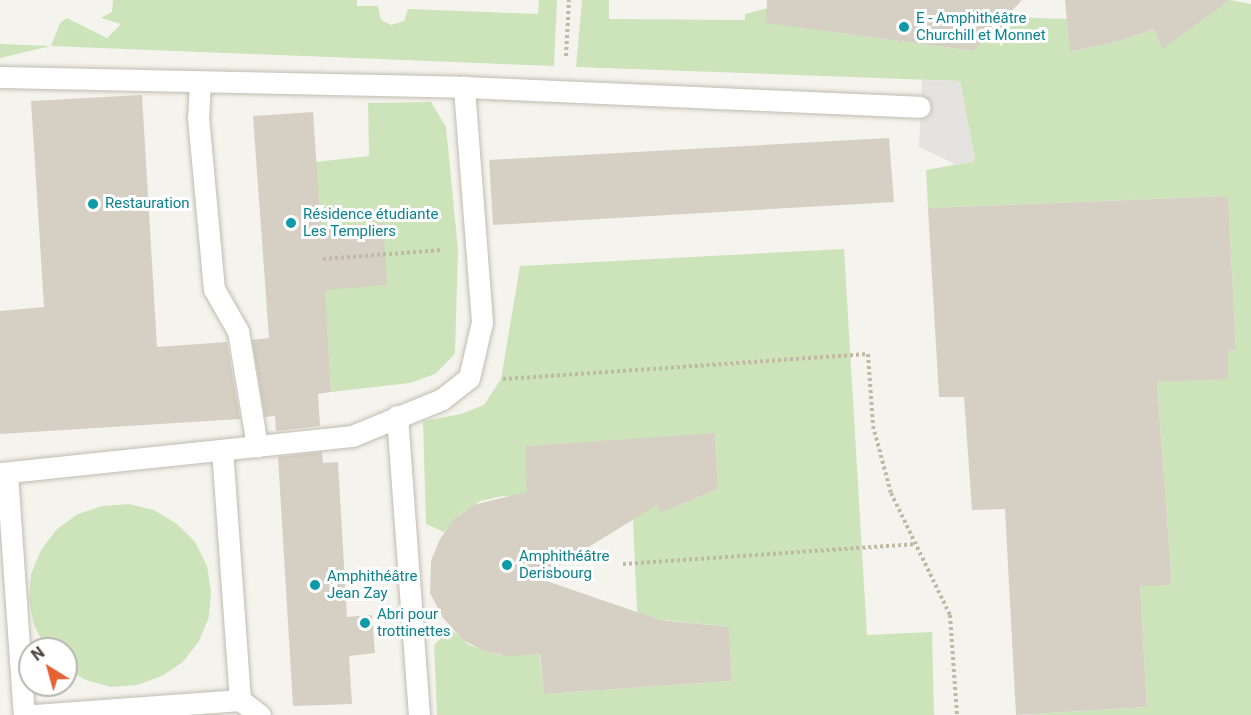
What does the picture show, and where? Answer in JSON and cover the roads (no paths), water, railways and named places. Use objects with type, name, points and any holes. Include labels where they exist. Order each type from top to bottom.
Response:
[{"type":"lane","points":[[0,77],[464,87],[920,107]]},
{"type":"lane","points":[[200,83],[198,117],[214,289],[238,331],[257,446]]},
{"type":"lane","points":[[24,715],[3,473],[352,436],[442,399],[469,378],[483,322],[464,87]]},
{"type":"lane","points":[[397,416],[419,715]]},
{"type":"lane","points":[[222,451],[240,700]]},
{"type":"lane","points":[[35,715],[240,700],[260,715]]},
{"type":"place","name":"E - Amphithéâtre Churchill et Monnet","points":[[904,27]]},
{"type":"place","name":"Restauration","points":[[93,204]]},
{"type":"place","name":"Résidence étudiante Les Templiers","points":[[291,223]]},
{"type":"place","name":"Amphithéâtre Derisbourg","points":[[507,565]]},
{"type":"place","name":"Amphithéâtre Jean Zay","points":[[315,585]]},
{"type":"place","name":"Abri pour trottinettes","points":[[365,623]]}]
